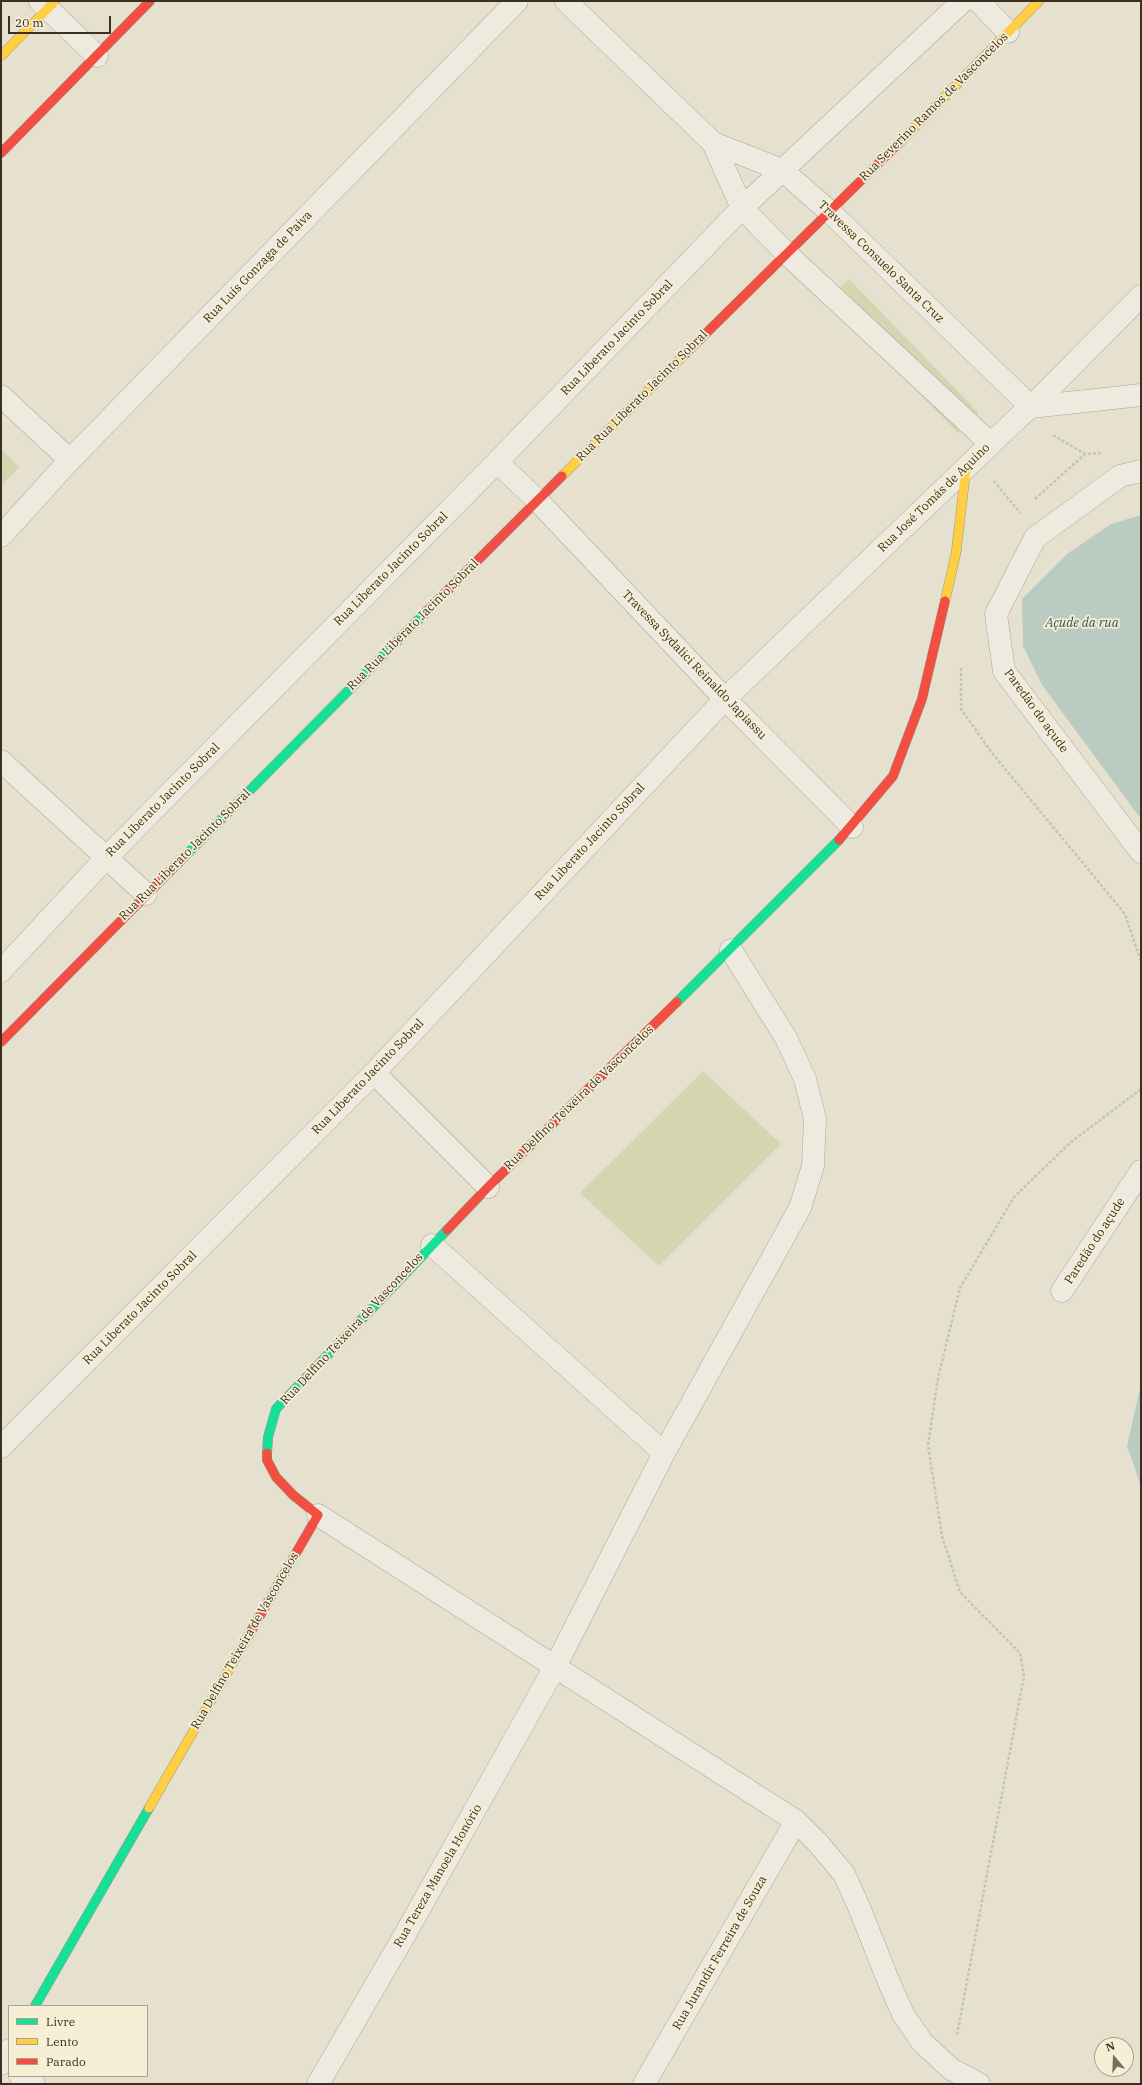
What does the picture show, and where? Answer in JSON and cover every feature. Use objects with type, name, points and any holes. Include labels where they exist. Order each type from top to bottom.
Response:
[{"type":"street","points":[[1,153],[150,1]]},
{"type":"street","name":"Rua Luís Gonzaga de Paiva","points":[[1,536],[70,460],[517,1]]},
{"type":"street","name":"Travessa Consuelo Santa Cruz","points":[[566,1],[713,143],[742,208]]},
{"type":"street","points":[[782,170],[963,1]]},
{"type":"street","points":[[978,1],[1008,32]]},
{"type":"street","name":"Rua Severino Ramos de Vasconcelos","points":[[830,212],[1039,1]]},
{"type":"street","points":[[1,56],[48,4],[97,56]]},
{"type":"street","name":"Travessa Consuelo Santa Cruz","points":[[713,143],[782,170],[830,212],[1026,411]]},
{"type":"street","name":"Rua Liberato Jacinto Sobral","points":[[1,971],[106,858],[497,462],[742,208],[782,170]]},
{"type":"street","points":[[742,208],[786,253],[992,444]]},
{"type":"street","name":"Rua Rua Liberato Jacinto Sobral","points":[[1,1042],[537,500],[786,253],[830,212]]},
{"type":"street","name":"Rua José Tomás de Aquino","points":[[725,698],[992,444],[1141,296]]},
{"type":"street","points":[[1026,411],[1141,395]]},
{"type":"street","points":[[1,396],[70,460]]},
{"type":"street","name":"Travessa Sydalici Reinaldo Japiassu","points":[[497,462],[537,500],[725,698],[852,827]]},
{"type":"street","name":"Rua Delfino Teixeira de Vasconcelos","points":[[36,2005],[318,1515],[293,1495],[276,1477],[267,1460],[268,1437],[276,1409],[488,1187],[731,950],[852,827],[893,776],[922,699],[956,553],[966,469]]},
{"type":"street","name":"Paredão do açude","points":[[1141,471],[1120,476],[1035,538],[996,614],[1004,671],[1141,852]]},
{"type":"street","name":"Rua Liberato Jacinto Sobral","points":[[1,1447],[374,1073],[725,698]]},
{"type":"street","points":[[1,760],[146,894]]},
{"type":"street","name":"Rua Tereza Manoela Honório","points":[[318,2084],[556,1667],[664,1453],[800,1208],[813,1166],[815,1119],[805,1079],[786,1038],[731,950]]},
{"type":"street","points":[[374,1073],[488,1187]]},
{"type":"street","name":"Paredão do açude","points":[[1062,1291],[1141,1171]]},
{"type":"street","points":[[432,1245],[664,1453]]},
{"type":"street","points":[[318,1515],[796,1821],[818,1843],[844,1874],[903,2014],[922,2042],[951,2069],[979,2084]]},
{"type":"street","name":"Rua Jurandir Ferreira de Souza","points":[[644,2084],[796,1821]]},
{"type":"street","points":[[1,2064],[8,2052]]},
{"type":"street","points":[[22,2077],[34,2084]]},
{"type":"path","points":[[1026,411],[1085,454]]},
{"type":"path","points":[[1032,502],[1085,454],[1106,452]]},
{"type":"path","points":[[1020,513],[1026,508]]},
{"type":"path","points":[[951,2069],[1024,1676],[1020,1653],[960,1592],[942,1536],[928,1445],[938,1378],[960,1288],[1014,1197],[1070,1143],[1141,1089]]},
{"type":"green space","points":[[849,279],[979,413],[958,433],[828,299]]},
{"type":"green space","points":[[1,449],[19,467],[1,486]]},
{"type":"green space","points":[[703,1071],[781,1144],[659,1266],[580,1193]]},
{"type":"water","name":"Açude da rua","points":[[1141,515],[1141,819],[1042,685],[1023,646],[1022,599],[1067,554],[1111,524]]},
{"type":"water","points":[[1141,1384],[1141,1486],[1127,1446]]},
{"type":"traffic: fast","points":[[184,857],[427,611]]},
{"type":"traffic: fast","points":[[677,1002],[839,840]]},
{"type":"traffic: fast","points":[[267,1453],[268,1437],[276,1409],[447,1230]]},
{"type":"traffic: fast","points":[[36,2005],[149,1808]]},
{"type":"traffic: slow","points":[[1,56],[55,1]]},
{"type":"traffic: slow","points":[[899,143],[1039,1]]},
{"type":"traffic: slow","points":[[562,476],[684,355]]},
{"type":"traffic: slow","points":[[945,601],[956,553],[966,469]]},
{"type":"traffic: slow","points":[[149,1808],[235,1659]]},
{"type":"traffic: jam","points":[[1,153],[150,1]]},
{"type":"traffic: jam","points":[[684,355],[899,143]]},
{"type":"traffic: jam","points":[[427,611],[562,476]]},
{"type":"traffic: jam","points":[[839,840],[893,776],[922,699],[945,601]]},
{"type":"traffic: jam","points":[[1,1042],[184,857]]},
{"type":"traffic: jam","points":[[447,1230],[488,1187],[677,1002]]},
{"type":"traffic: jam","points":[[235,1659],[318,1515],[293,1495],[276,1477],[267,1460],[267,1453]]}]
